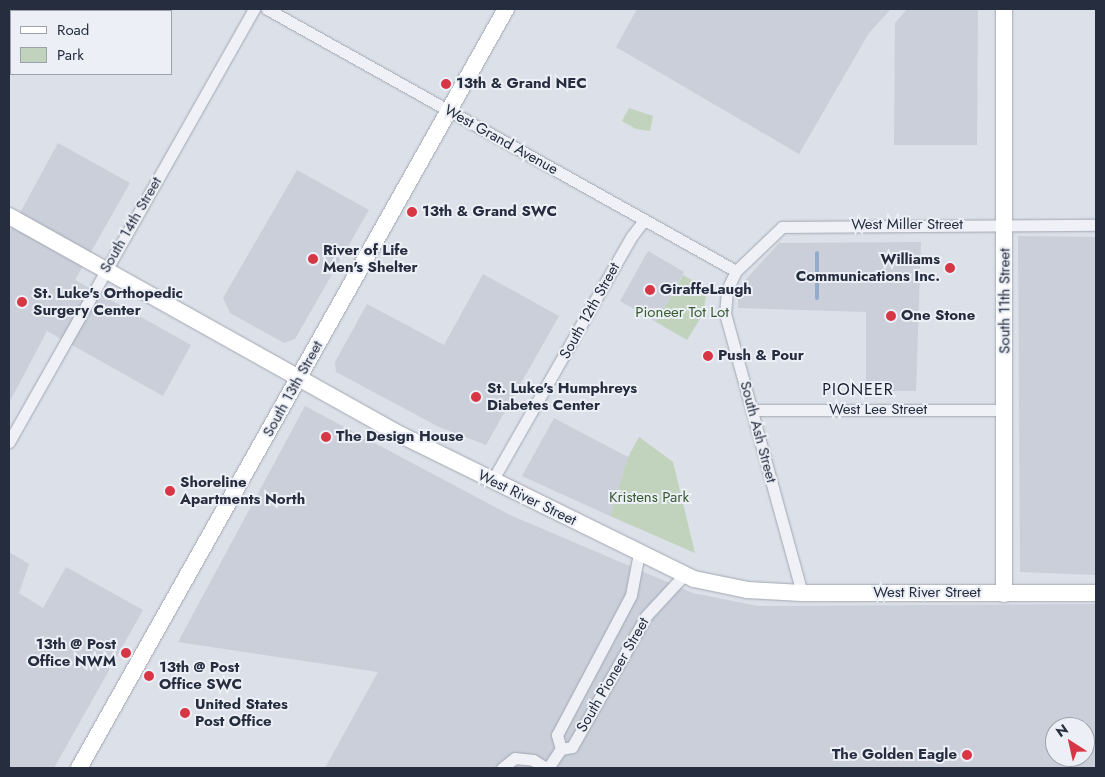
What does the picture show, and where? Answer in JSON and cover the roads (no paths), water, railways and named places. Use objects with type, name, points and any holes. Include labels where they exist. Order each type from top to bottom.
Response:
[{"type":"street","name":"South 14th Street","points":[[9,442],[13,424],[106,270],[254,9]]},
{"type":"street","name":"West Grand Avenue","points":[[266,9],[736,271]]},
{"type":"street","name":"South 13th Street","points":[[79,768],[506,9]]},
{"type":"street","name":"South 11th Street","points":[[1004,9],[1004,594]]},
{"type":"street","name":"West River Street","points":[[9,216],[299,379],[492,481],[684,575],[747,590],[802,593],[1096,593]]},
{"type":"street","name":"South 12th Street","points":[[492,481],[632,236],[644,220]]},
{"type":"street","name":"West Miller Street","points":[[736,271],[782,227],[1005,224],[1096,225]]},
{"type":"street","name":"South Ash Street","points":[[736,271],[727,290],[725,314],[802,593]]},
{"type":"street","name":"West Lee Street","points":[[752,410],[1005,410]]},
{"type":"street","name":"South Pioneer Street","points":[[561,749],[557,735],[631,595],[640,553]]},
{"type":"street","name":"South Pioneer Street","points":[[502,768],[515,758],[533,760],[547,768],[561,749],[572,747],[646,616],[684,575]]},
{"type":"waterway","points":[[817,253],[817,298]]},
{"type":"place","name":"13th & Grand NEC","points":[[446,84]]},
{"type":"place","name":"13th & Grand SWC","points":[[412,212]]},
{"type":"place","name":"River of Life Men's Shelter","points":[[313,259]]},
{"type":"place","name":"Williams Communications Inc.","points":[[950,268]]},
{"type":"place","name":"GiraffeLaugh","points":[[650,290]]},
{"type":"place","name":"St. Luke's Orthopedic Surgery Center","points":[[22,302]]},
{"type":"place","name":"One Stone","points":[[891,316]]},
{"type":"place","name":"Push & Pour","points":[[708,356]]},
{"type":"place","name":"St. Luke's Humphreys Diabetes Center","points":[[476,397]]},
{"type":"place","name":"The Design House","points":[[326,437]]},
{"type":"place","name":"Shoreline Apartments North","points":[[170,491]]},
{"type":"place","name":"13th @ Post Office NWM","points":[[126,653]]},
{"type":"place","name":"13th @ Post Office SWC","points":[[149,676]]},
{"type":"place","name":"United States Post Office","points":[[185,713]]},
{"type":"place","name":"The Golden Eagle","points":[[967,755]]},
{"type":"district","name":"PIONEER","points":[[858,390]]},
{"type":"park label","name":"Pioneer Tot Lot","points":[[682,313]]},
{"type":"park label","name":"Kristens Park","points":[[649,498]]}]
